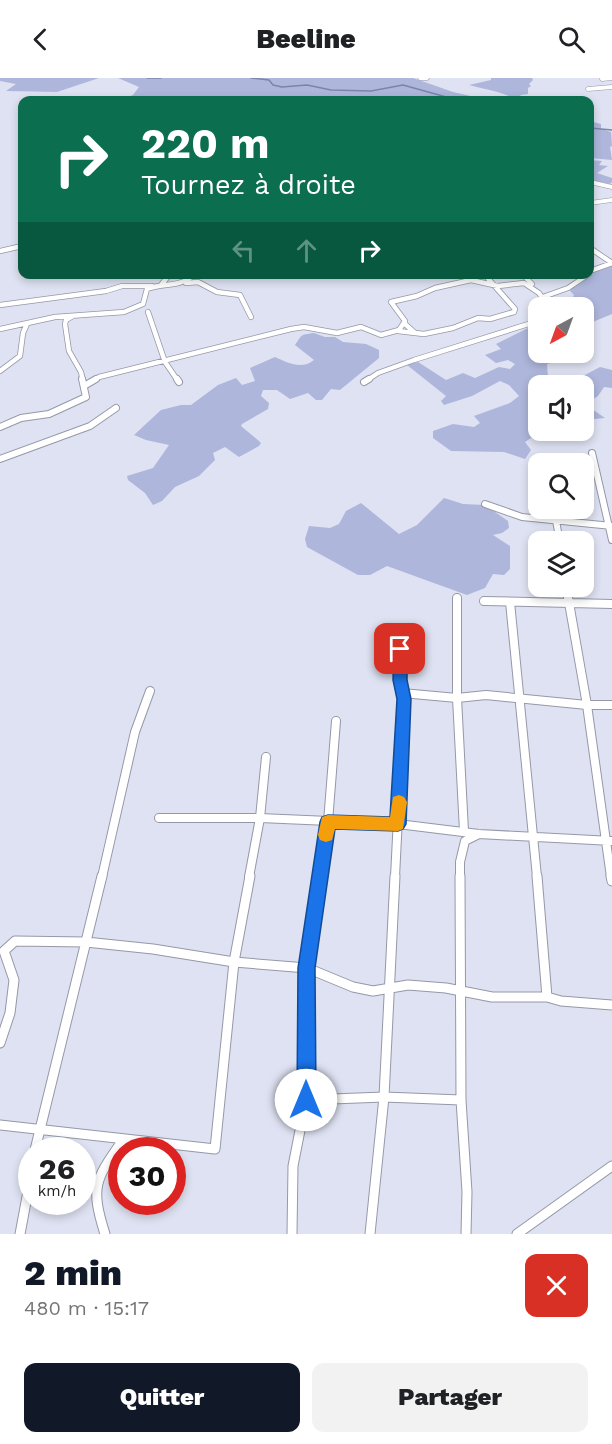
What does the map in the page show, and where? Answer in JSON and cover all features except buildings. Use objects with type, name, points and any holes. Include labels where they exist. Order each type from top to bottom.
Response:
[{"type":"street","points":[[420,78],[427,78]]},
{"type":"street","points":[[602,79],[612,78]]},
{"type":"street","points":[[588,89],[612,87]]},
{"type":"street","points":[[594,183],[612,187]]},
{"type":"street","points":[[594,202],[612,200]]},
{"type":"street","points":[[0,251],[18,247]]},
{"type":"street","points":[[594,251],[612,263]]},
{"type":"street","points":[[594,268],[612,263]]},
{"type":"street","points":[[0,329],[75,314],[110,313],[136,309],[143,304],[145,291],[158,286],[165,279]]},
{"type":"street","points":[[181,284],[189,279]]},
{"type":"street","points":[[84,386],[99,377],[165,362],[265,334],[304,327],[337,333],[361,327],[378,334],[397,331],[423,334],[444,330],[478,318],[490,319],[514,312],[515,309],[489,279]]},
{"type":"street","points":[[527,279],[544,297]]},
{"type":"street","points":[[544,297],[568,288],[579,279]]},
{"type":"street","points":[[415,333],[404,323],[404,319],[391,302],[417,296],[435,288],[471,280],[496,286],[524,283],[544,297]]},
{"type":"street","points":[[0,305],[110,290],[122,286],[158,286],[198,282],[217,292],[240,295],[251,317]]},
{"type":"street","points":[[148,312],[165,362],[179,382]]},
{"type":"street","points":[[0,427],[12,420],[39,417],[86,397],[81,372],[69,351],[65,324],[66,320],[75,314]]},
{"type":"street","points":[[48,318],[65,324]]},
{"type":"street","points":[[397,331],[404,323]]},
{"type":"street","points":[[0,371],[20,356],[23,333],[27,324]]},
{"type":"street","points":[[364,382],[378,373],[414,360],[528,324]]},
{"type":"street","points":[[0,459],[90,426],[116,408]]},
{"type":"street","points":[[594,461],[611,526],[612,540]]},
{"type":"street","points":[[485,504],[522,517],[611,526]]},
{"type":"street","points":[[556,520],[558,531]]},
{"type":"street","points":[[568,597],[610,841],[612,881]]},
{"type":"street","points":[[457,598],[458,698],[464,831]]},
{"type":"street","points":[[484,601],[612,604]]},
{"type":"street","points":[[510,602],[534,837],[547,997]]},
{"type":"street","points":[[370,1234],[384,1097],[390,990],[402,693],[400,649]]},
{"type":"street","points":[[38,1137],[119,808],[135,732],[150,691]]},
{"type":"street","points":[[402,693],[458,698],[486,695],[587,705],[612,705]]},
{"type":"street","points":[[292,1234],[293,1166],[306,1100],[307,968],[328,822],[336,721]]},
{"type":"street","points":[[186,1146],[214,1149],[234,962],[260,818],[266,757]]},
{"type":"street","points":[[159,818],[260,818],[398,824],[479,834],[610,841]]},
{"type":"street","points":[[466,1234],[467,1192],[461,1100],[461,852],[465,841],[479,834]]},
{"type":"street","points":[[0,1043],[10,1013],[14,984],[4,956],[6,948],[15,941],[86,942],[153,949],[234,962],[307,968],[353,987],[373,991],[408,986],[492,997],[547,997],[561,1001],[612,1005]]},
{"type":"street","points":[[306,1100],[384,1097],[461,1100]]},
{"type":"street","points":[[0,1125],[108,1138]]},
{"type":"street","points":[[105,1234],[94,1201],[96,1182],[108,1163]]},
{"type":"street","points":[[517,1234],[612,1166]]},
{"type":"street","points":[[20,1234],[24,1215]]},
{"type":"shaded area","points":[[0,78],[99,78],[57,92],[6,91],[16,84],[0,81]]},
{"type":"shaded area","points":[[118,78],[413,78],[470,96],[130,96],[139,87]]},
{"type":"shaded area","points":[[491,78],[532,78],[533,80],[529,84],[531,86],[528,88],[528,94],[520,96],[509,96],[469,85],[491,80]]},
{"type":"shaded area","points":[[594,122],[601,124],[601,129],[611,132],[612,160],[594,158]]},
{"type":"shaded area","points":[[594,160],[602,161],[599,165],[608,166],[597,173],[612,178],[610,184],[594,181]]},
{"type":"shaded area","points":[[612,265],[612,314],[594,322],[594,297],[573,297],[570,291],[586,279],[594,279],[594,270]]},
{"type":"shaded area","points":[[528,328],[528,363],[551,363],[547,364],[548,375],[528,375],[528,440],[525,442],[531,450],[525,459],[504,452],[451,451],[433,438],[433,431],[453,424],[474,427],[480,423],[474,416],[510,403],[519,396],[509,385],[500,381],[472,396],[444,405],[441,401],[446,396],[407,365],[418,362],[446,380],[463,373],[475,378],[499,367],[510,369],[515,364],[508,360],[496,363],[485,355],[501,349],[496,344]]},
{"type":"shaded area","points":[[314,333],[325,337],[335,337],[343,342],[366,344],[379,350],[379,358],[340,390],[331,389],[322,400],[316,400],[308,393],[290,399],[277,390],[263,390],[261,396],[269,403],[268,409],[241,426],[261,443],[259,446],[239,457],[225,447],[213,453],[215,460],[199,476],[175,487],[162,501],[153,505],[145,493],[128,480],[127,476],[153,468],[169,445],[134,435],[161,410],[191,405],[218,385],[236,378],[242,385],[255,381],[250,368],[275,357],[300,365],[309,363],[314,360],[295,345],[302,336]]},
{"type":"shaded area","points":[[600,367],[612,370],[612,388],[604,387],[594,398],[594,375],[585,375]]},
{"type":"shaded area","points":[[594,410],[605,418],[594,419]]},
{"type":"shaded area","points":[[444,498],[463,504],[485,505],[508,521],[509,528],[493,535],[510,546],[510,569],[504,575],[493,574],[485,588],[467,595],[387,566],[370,575],[358,575],[307,547],[305,539],[309,526],[330,528],[339,524],[346,511],[361,503],[399,534],[417,525]]},
{"type":"waterway","points":[[147,78],[161,78]]},
{"type":"waterway","points":[[251,78],[269,80],[273,85],[282,87],[307,85],[331,90],[371,91],[403,85],[443,96]]},
{"type":"waterway","points":[[594,128],[612,130]]},
{"type":"slow traffic","points":[[326,835],[328,822],[398,824],[399,802]]},
{"type":"route","points":[[306,1100],[307,968],[328,822],[398,824],[404,699],[400,680],[400,649]]}]
